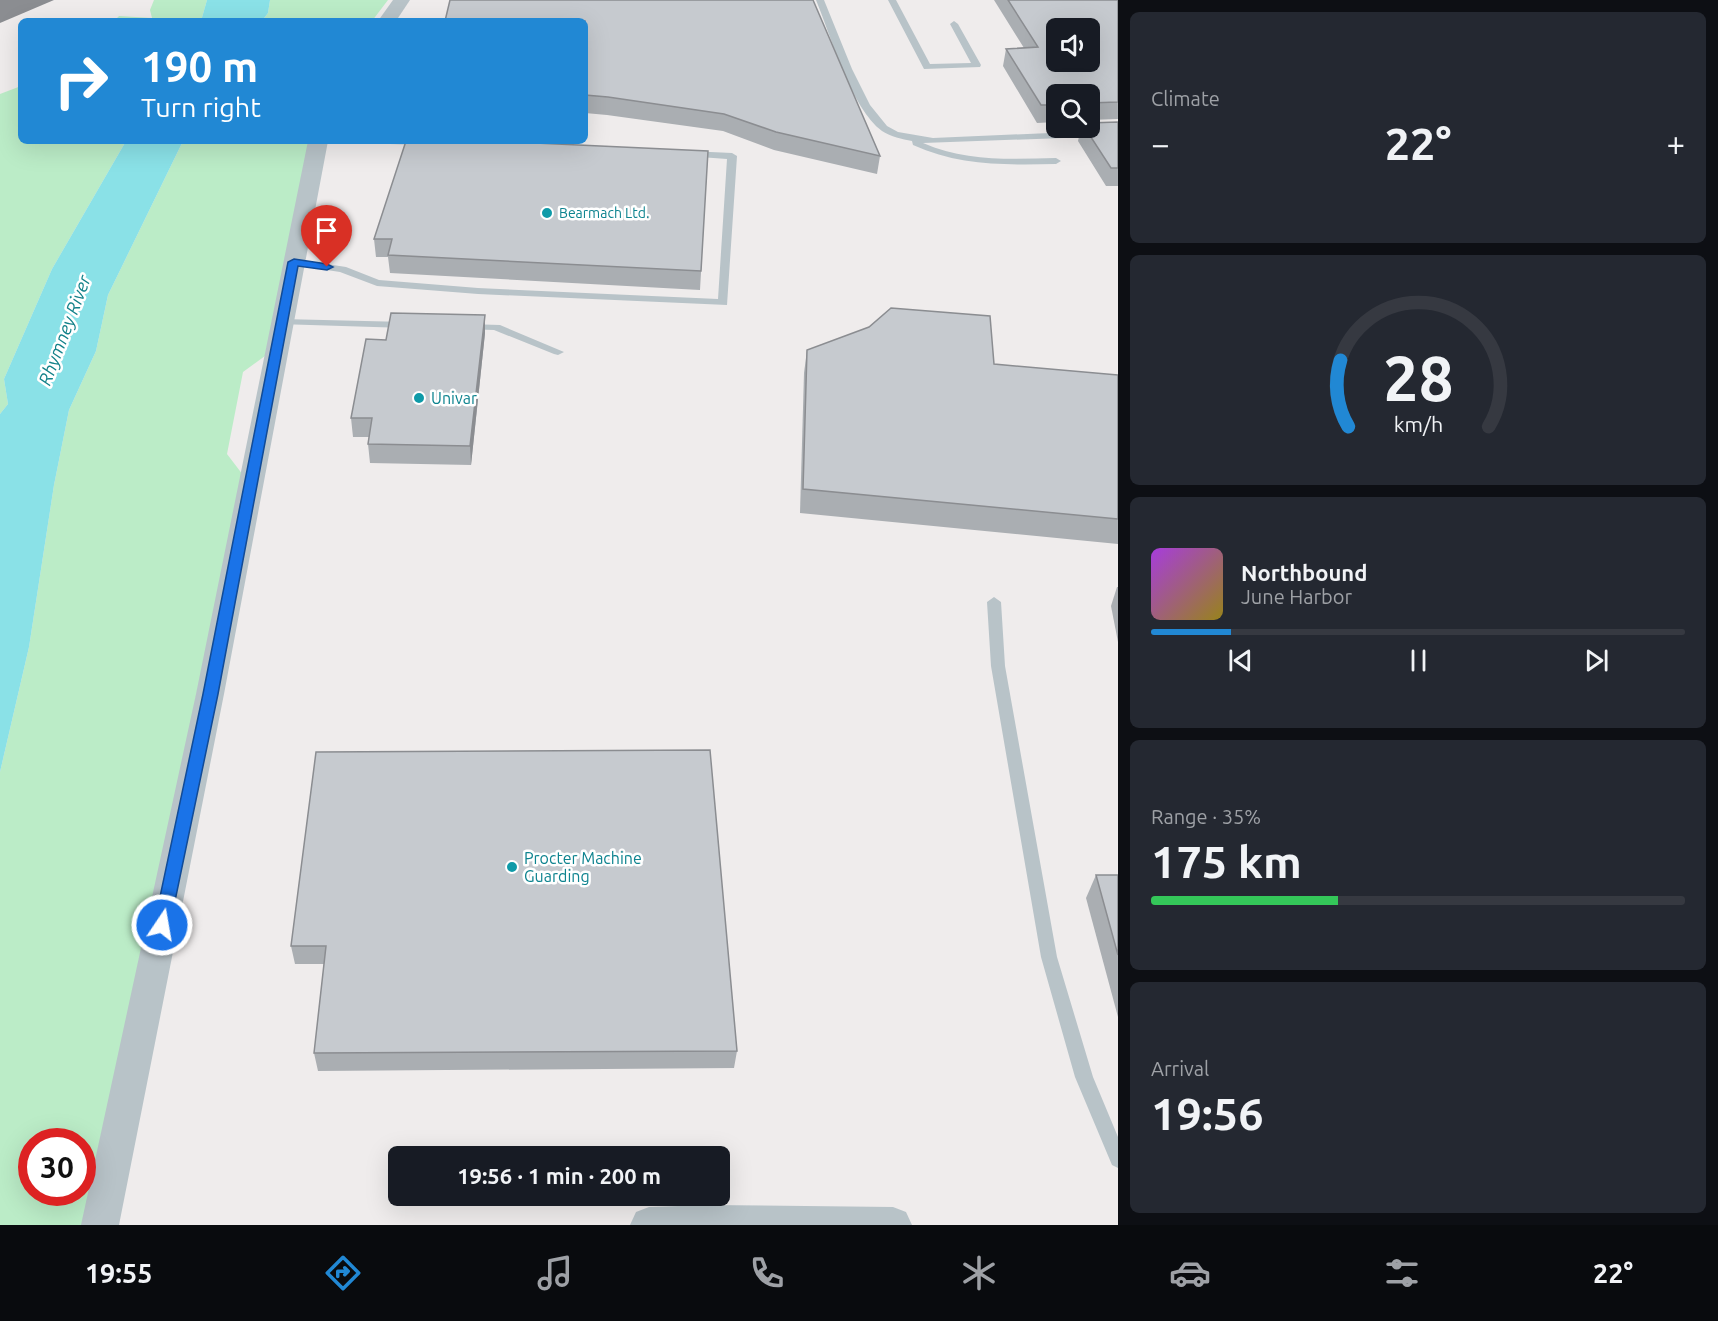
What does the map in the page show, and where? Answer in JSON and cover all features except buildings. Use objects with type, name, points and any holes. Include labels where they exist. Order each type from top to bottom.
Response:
[{"type":"street","points":[[389,18],[402,0]]},
{"type":"street","points":[[100,1225],[210,694],[317,144]]},
{"type":"street","points":[[649,1225],[707,1222],[893,1225]]},
{"type":"lane","points":[[820,0],[868,112],[884,129],[934,153],[961,159],[990,163],[1056,161]]},
{"type":"lane","points":[[892,0],[927,67],[977,65],[954,24]]},
{"type":"lane","points":[[906,138],[933,141],[1118,133]]},
{"type":"lane","points":[[294,262],[342,269],[377,283],[478,291],[723,303],[732,156],[672,154]]},
{"type":"lane","points":[[282,322],[416,326]]},
{"type":"lane","points":[[450,326],[496,327],[558,352]]},
{"type":"lane","points":[[994,602],[998,666],[1049,957],[1084,1077],[1118,1159]]},
{"type":"green space","points":[[154,0],[207,0],[202,18],[152,18],[150,10]]},
{"type":"green space","points":[[270,0],[388,0],[374,18],[264,18],[268,13]]},
{"type":"green space","points":[[119,16],[152,18],[117,18]]},
{"type":"green space","points":[[18,87],[18,144],[124,144],[52,269],[4,379],[8,404],[0,414],[0,94]]},
{"type":"green space","points":[[182,144],[312,144],[265,356],[243,372],[227,454],[243,475],[96,1168],[96,1128],[18,1128],[18,1206],[88,1206],[84,1225],[0,1225],[0,772],[29,647],[54,485],[69,410],[96,351],[108,295]]},
{"type":"water","points":[[207,0],[270,0],[268,13],[264,18],[202,18]]},
{"type":"water","name":"Rhymney River","points":[[124,144],[182,144],[108,295],[96,351],[69,410],[54,485],[29,647],[0,772],[0,414],[8,404],[4,379],[52,269]]},
{"type":"place","name":"Bearmach Ltd.","points":[[547,213]]},
{"type":"place","name":"Univar","points":[[419,398]]},
{"type":"place","name":"Procter Machine Guarding","points":[[512,867]]},
{"type":"route","points":[[162,925],[210,694],[294,262],[327,267]]}]
